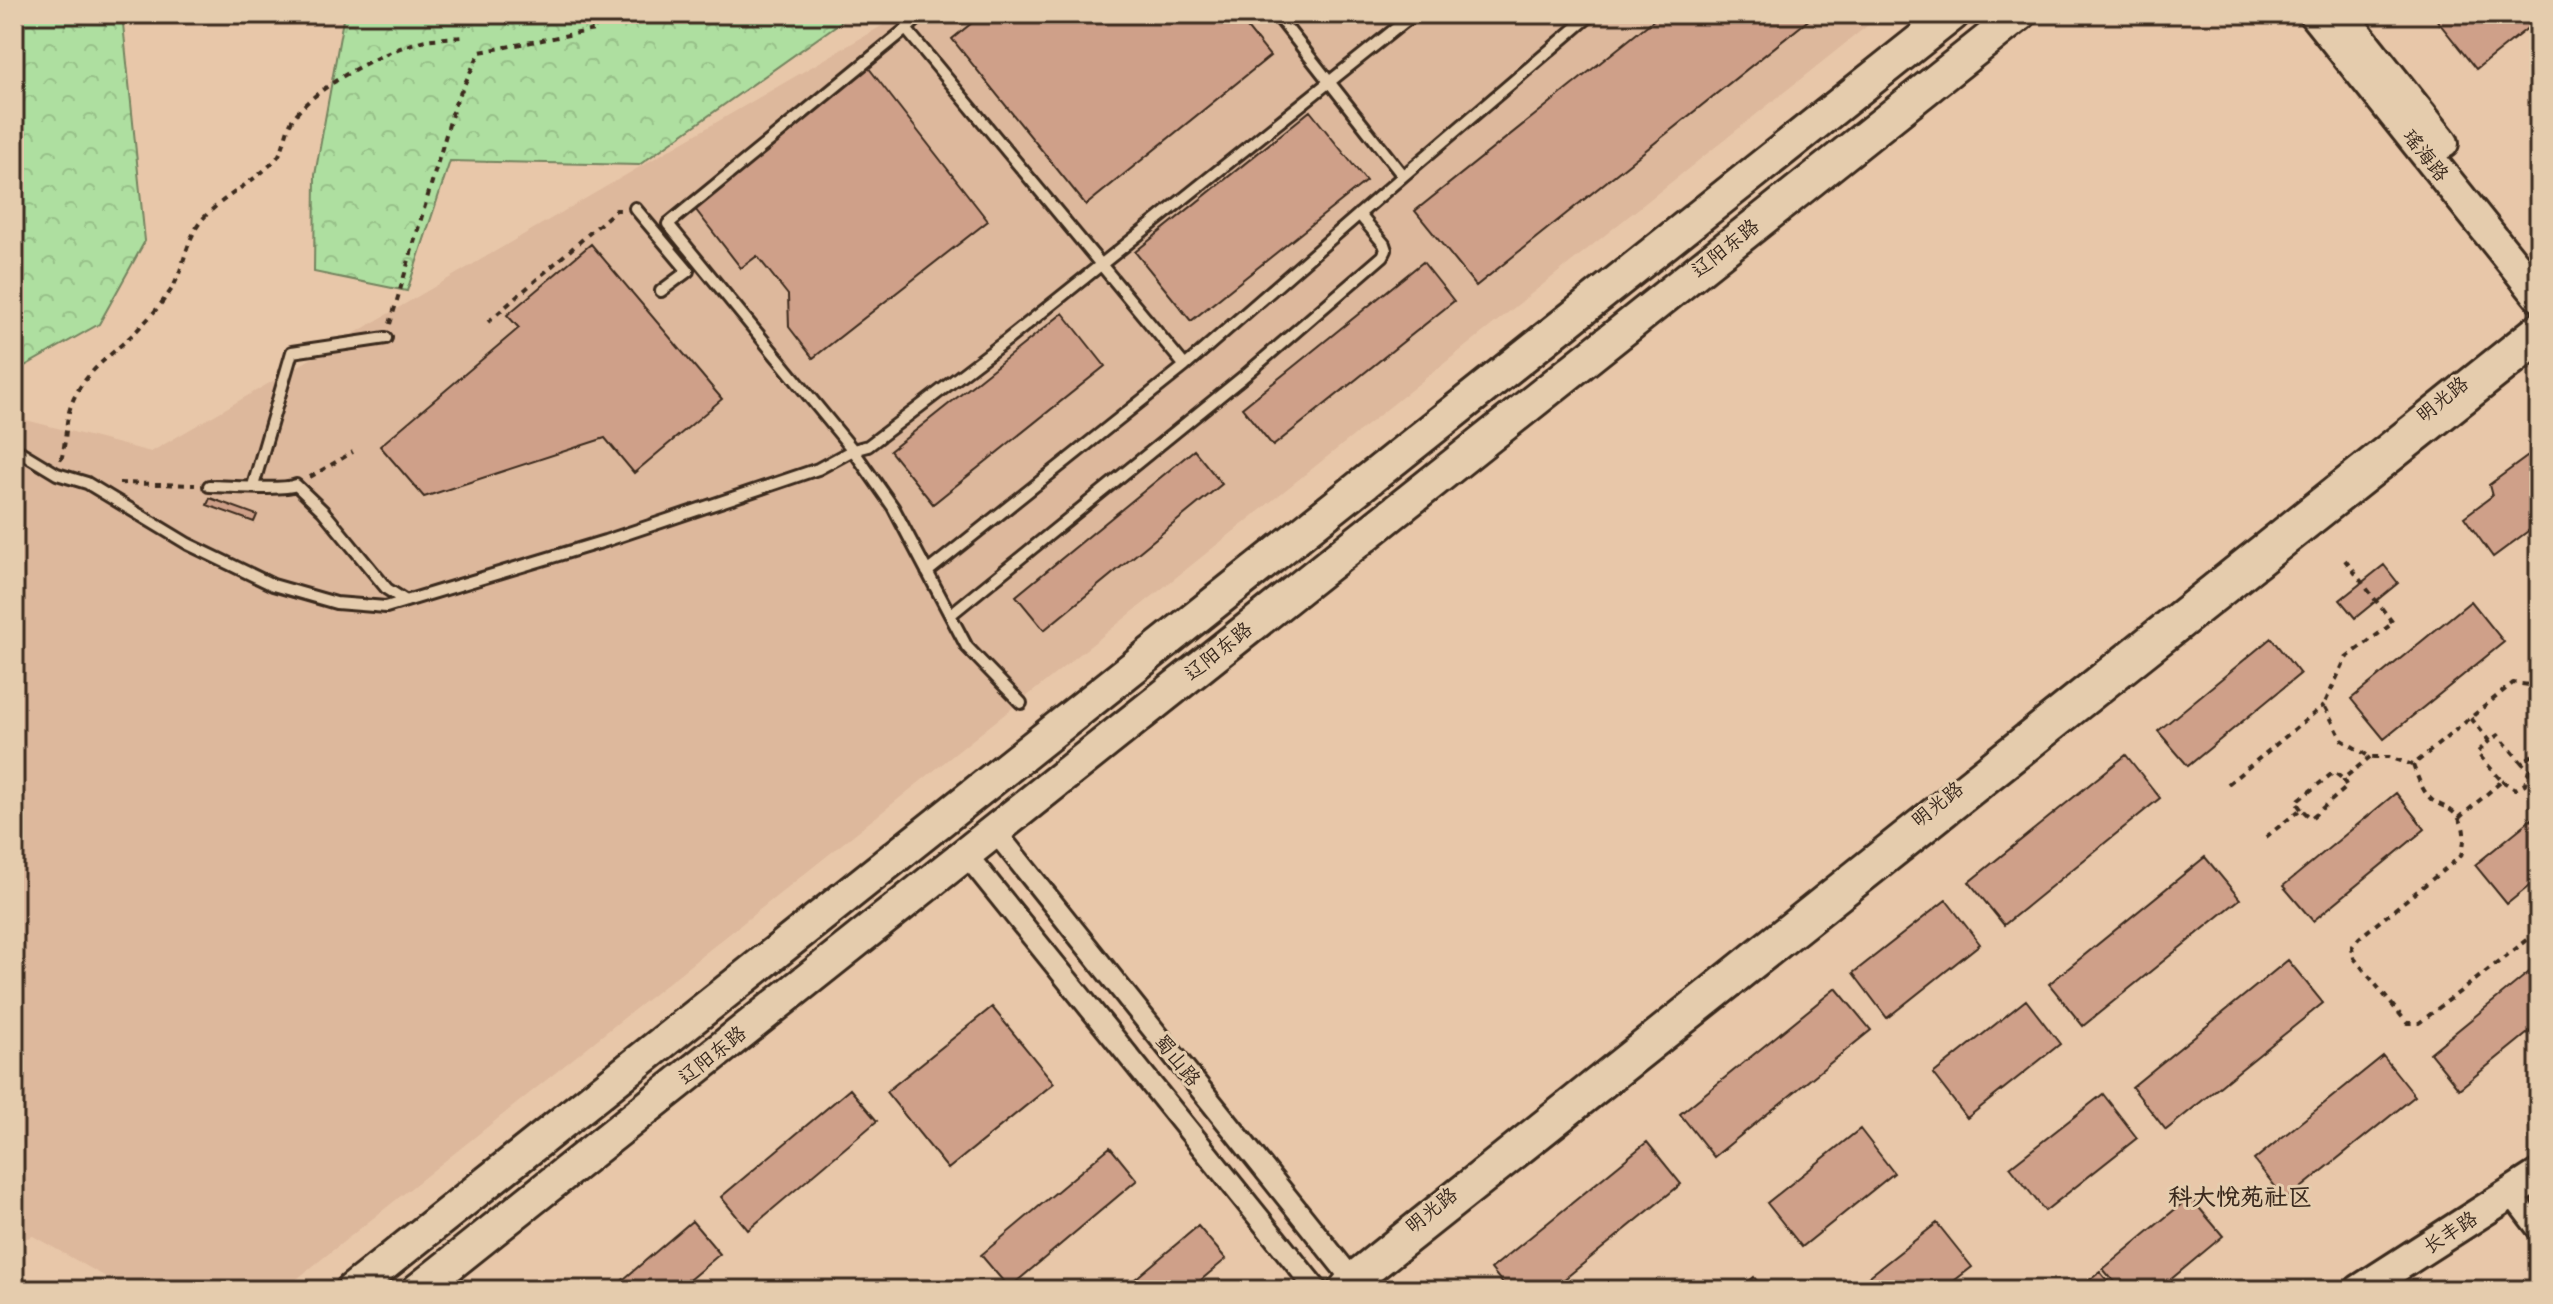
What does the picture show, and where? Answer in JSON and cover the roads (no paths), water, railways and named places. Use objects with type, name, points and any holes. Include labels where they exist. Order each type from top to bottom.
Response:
[{"type":"main road","name":"辽阳东路","points":[[352,1290],[1953,14]]},
{"type":"main road","name":"辽阳东路","points":[[418,1290],[2020,14]]},
{"type":"street","name":"瑶海路","points":[[2314,14],[2539,296]]},
{"type":"street","name":"瑶海路","points":[[2341,14],[2539,264]]},
{"type":"street","name":"明光路","points":[[1351,1286],[2539,322]]},
{"type":"street","name":"明光路","points":[[1351,1286],[2539,345]]},
{"type":"street","name":"蜀山路","points":[[994,830],[1351,1286]]},
{"type":"street","name":"蜀山路","points":[[965,853],[1317,1290]]},
{"type":"street","name":"长丰路","points":[[2360,1290],[2539,1175]]},
{"type":"street","points":[[2510,1193],[2539,1231]]},
{"type":"lane","points":[[923,14],[668,224],[853,450],[893,507],[967,647],[1021,703]]},
{"type":"lane","points":[[1276,14],[1403,176]]},
{"type":"lane","points":[[14,448],[57,474],[87,483],[188,544],[273,585],[348,605],[386,607],[605,541],[818,469],[853,450],[868,446],[1007,340],[1414,14]]},
{"type":"lane","points":[[927,572],[1185,366],[1592,14]]},
{"type":"lane","points":[[906,29],[1185,366]]},
{"type":"lane","points":[[635,208],[688,271],[661,291]]},
{"type":"lane","points":[[950,615],[1243,377],[1383,256],[1386,250],[1384,244],[1359,214]]},
{"type":"lane","points":[[253,486],[292,352],[386,338]]},
{"type":"lane","points":[[209,486],[287,489],[296,485],[323,511],[387,589],[406,601]]},
{"type":"district","name":"科大悦苑社区","points":[[2240,1197]]}]
